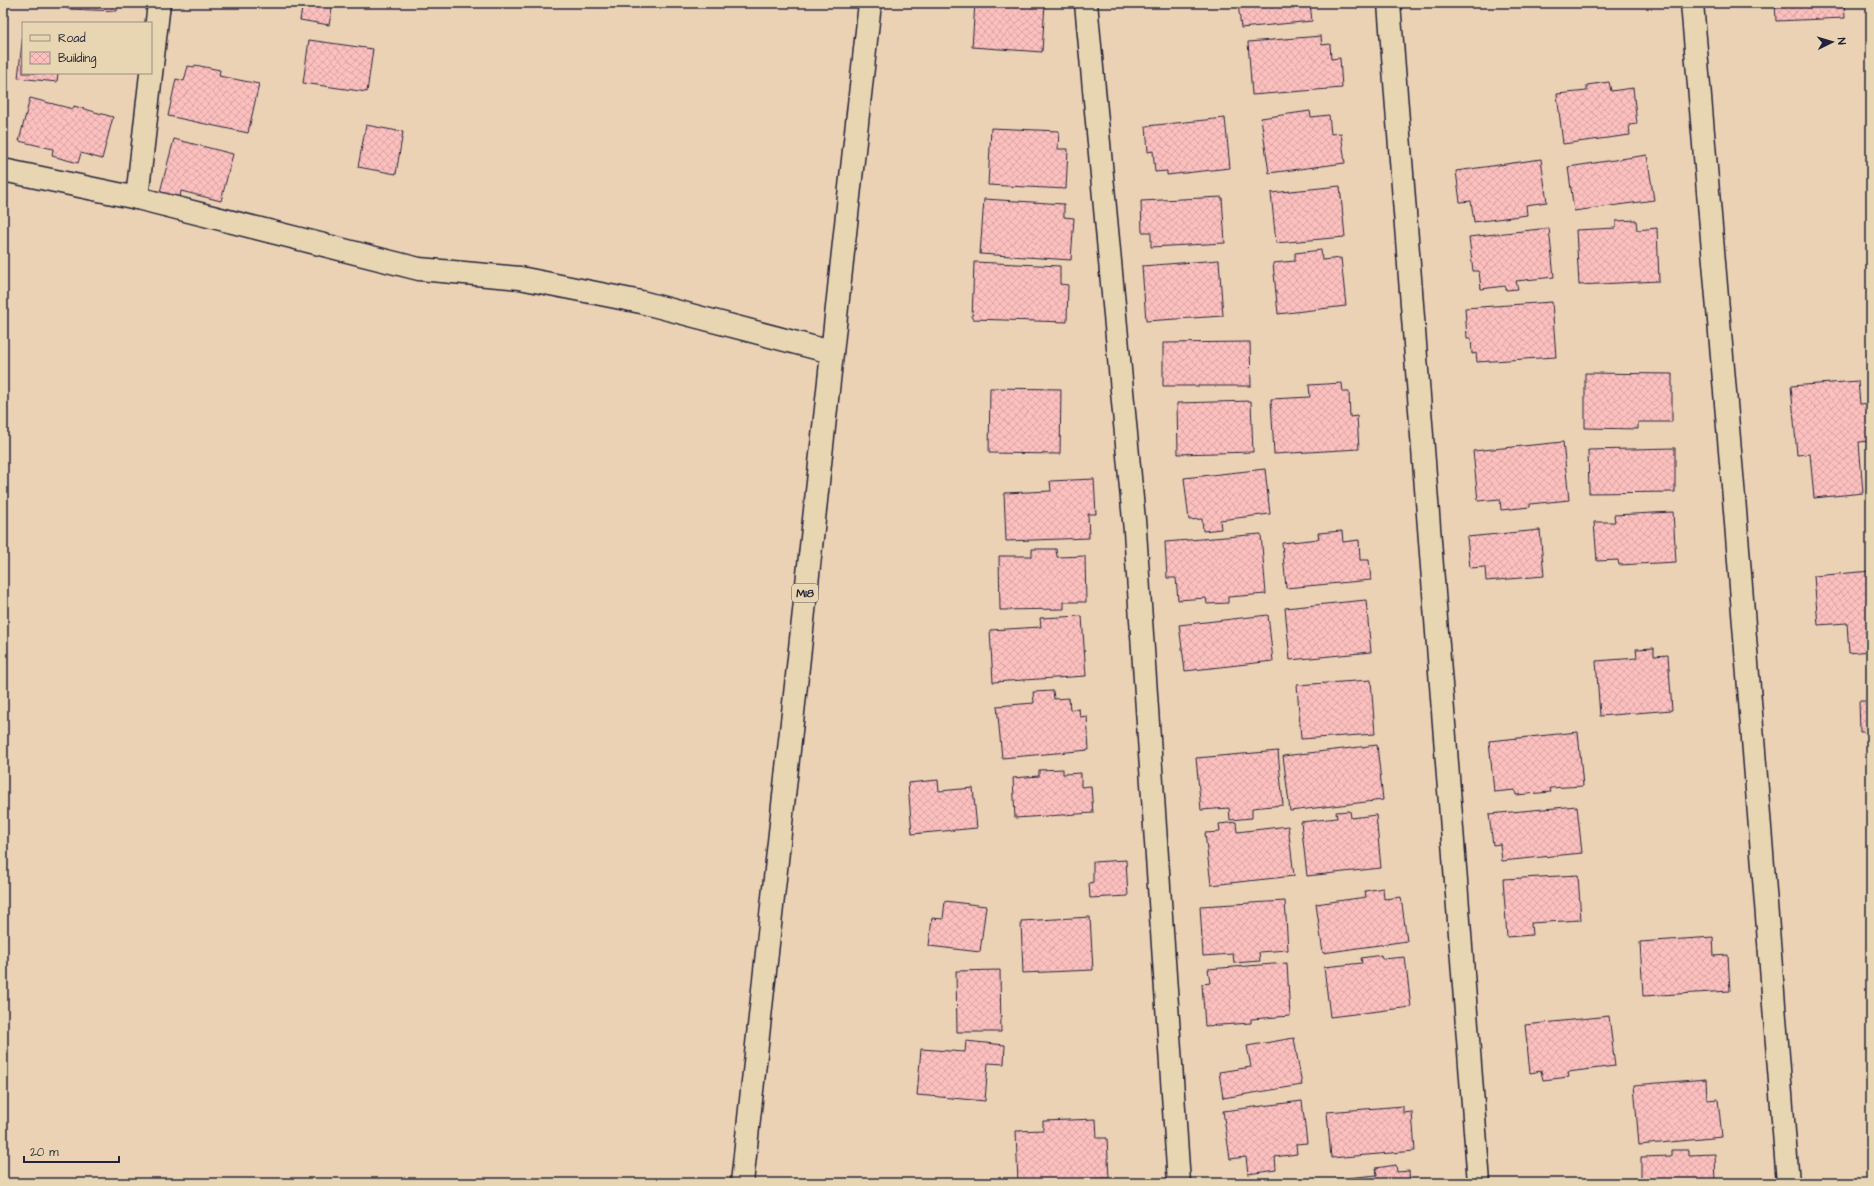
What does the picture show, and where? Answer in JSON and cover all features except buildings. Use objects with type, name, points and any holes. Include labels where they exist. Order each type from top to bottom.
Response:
[{"type":"street","points":[[152,65],[159,3]]},
{"type":"street","name":"M18","points":[[742,1183],[870,3]]},
{"type":"street","points":[[1086,3],[1135,531],[1178,1183]]},
{"type":"street","points":[[1388,3],[1479,1183]]},
{"type":"street","points":[[1692,3],[1734,498],[1788,1183]]},
{"type":"street","points":[[137,198],[151,74]]},
{"type":"street","points":[[3,170],[137,198],[419,269],[520,278],[641,302],[831,352]]}]
